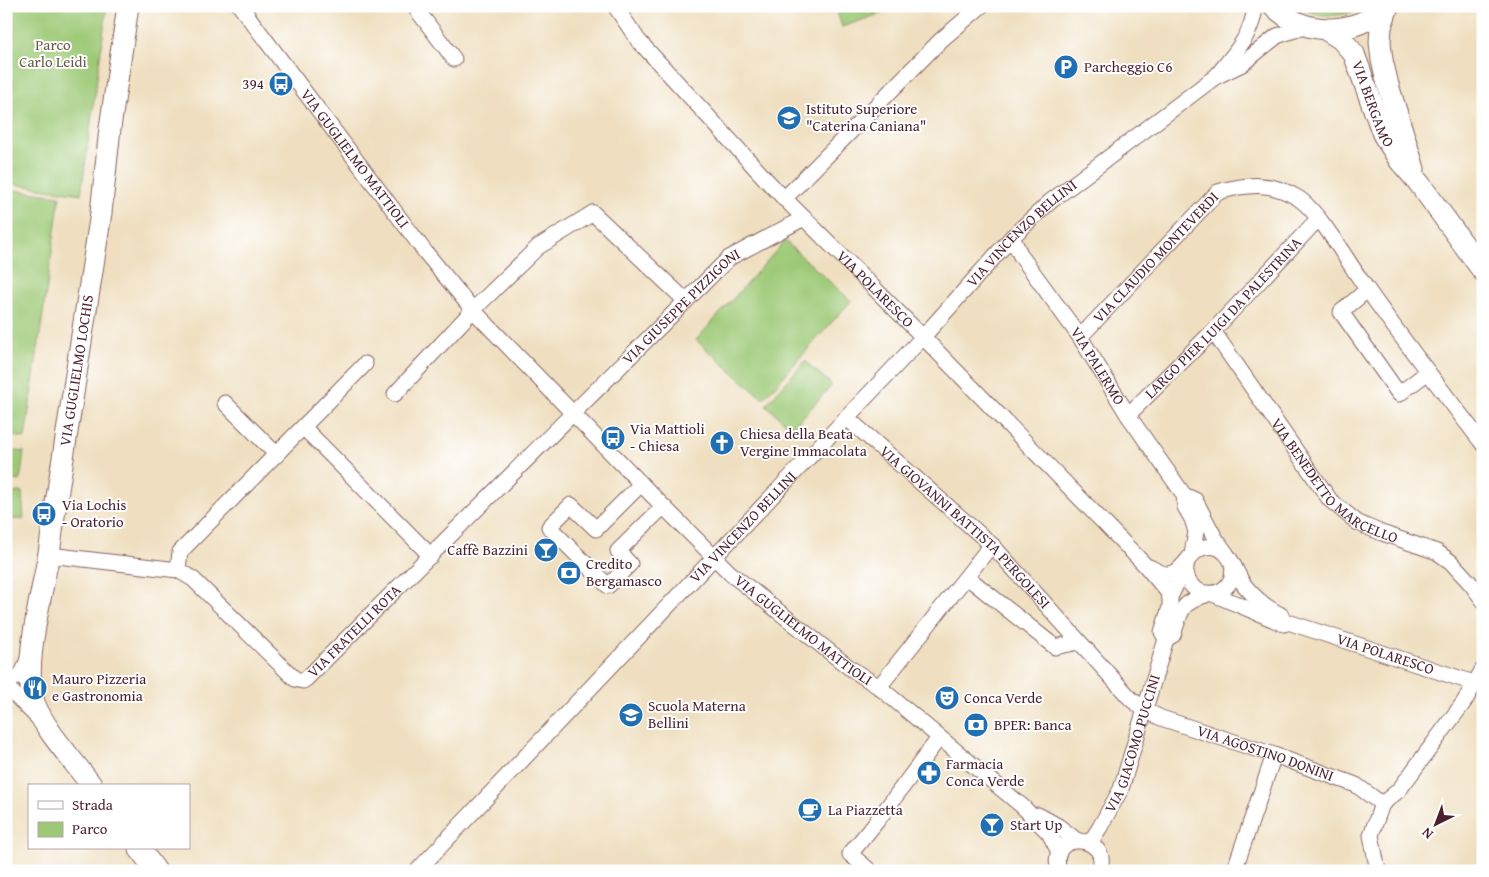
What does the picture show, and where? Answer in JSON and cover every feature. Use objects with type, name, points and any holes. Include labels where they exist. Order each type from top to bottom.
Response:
[{"type":"street","name":"VIA GUGLIELMO LOCHIS","points":[[91,784],[52,732],[36,706],[32,694],[32,648],[49,556],[101,213],[110,128],[128,6]]},
{"type":"street","name":"VIA GUGLIELMO MATTIOLI","points":[[240,6],[426,253],[473,310],[714,558],[782,615],[850,668],[879,687],[1022,806],[1049,833],[1056,864]]},
{"type":"street","points":[[414,6],[454,59]]},
{"type":"street","name":"VIA POLARESCO","points":[[615,6],[638,40],[784,199],[923,337],[1145,565],[1170,597]]},
{"type":"street","points":[[784,199],[941,40],[981,6]]},
{"type":"street","name":"VIA VINCENZO BELLINI","points":[[1215,77],[1246,38],[1253,21],[1255,6]]},
{"type":"street","name":"VIA BERGAMO","points":[[1274,6],[1288,17],[1341,39],[1354,54],[1383,134],[1400,160],[1483,271]]},
{"type":"street","points":[[1316,28],[1343,28],[1356,25],[1374,16],[1387,6]]},
{"type":"street","name":"VIA BERGAMO","points":[[1387,6],[1381,27],[1382,60],[1419,183]]},
{"type":"street","name":"VIA VINCENZO BELLINI","points":[[417,871],[847,418],[923,337],[1012,237],[1051,201],[1215,77],[1242,64],[1277,36],[1316,28]]},
{"type":"street","name":"VIA CLAUDIO MONTEVERDI","points":[[1080,337],[1218,192],[1240,186],[1268,185],[1299,199],[1318,219],[1367,290],[1483,444]]},
{"type":"street","points":[[395,394],[473,310],[538,247],[593,213],[686,301]]},
{"type":"street","name":"VIA GIUSEPPE PIZZIGONI","points":[[574,413],[729,258],[804,218]]},
{"type":"street","name":"LARGO PIER LUIGI DA PALESTRINA","points":[[1128,414],[1213,331],[1318,219]]},
{"type":"street","name":"VIA PALERMO","points":[[1012,237],[1021,256],[1080,337],[1128,414],[1184,495],[1185,507],[1192,519],[1196,532],[1189,559]]},
{"type":"street","points":[[1367,290],[1341,312],[1399,394],[1428,372]]},
{"type":"street","name":"VIA BENEDETTO MARCELLO","points":[[1213,331],[1330,500],[1358,523],[1382,534],[1437,552],[1451,562],[1483,600]]},
{"type":"street","points":[[178,570],[180,552],[365,364]]},
{"type":"street","points":[[225,403],[277,455]]},
{"type":"street","name":"VIA FRATELLI ROTA","points":[[49,556],[178,570],[193,579],[295,679],[303,681],[432,556],[574,413]]},
{"type":"street","name":"VIA GIOVANNI BATTISTA PERGOLESI","points":[[847,418],[993,546],[1131,699],[1145,710]]},
{"type":"street","points":[[304,428],[432,556]]},
{"type":"street","points":[[641,484],[596,529],[572,505],[549,527],[608,586],[630,564],[618,551],[663,507]]},
{"type":"street","name":"VIA PALERMO","points":[[1184,495],[1195,500],[1215,538],[1229,558]]},
{"type":"street","points":[[879,687],[985,553],[993,546]]},
{"type":"street","name":"VIA POLARESCO","points":[[1145,565],[1168,574],[1178,569],[1198,549],[1215,547],[1229,558],[1243,584],[1263,604],[1286,618],[1288,622]]},
{"type":"street","points":[[1210,594],[1224,589],[1230,583],[1233,576],[1229,558]]},
{"type":"street","points":[[1170,597],[1189,559]]},
{"type":"street","name":"VIA POLARESCO","points":[[1189,559],[1186,572],[1189,581],[1194,588],[1201,592],[1271,620],[1284,624],[1288,622],[1479,685]]},
{"type":"street","name":"VIA GIOVANNI BATTISTA PERGOLESI","points":[[967,577],[1055,647],[1079,642]]},
{"type":"street","name":"VIA GIACOMO PUCCINI","points":[[1166,639],[1174,635],[1181,610],[1185,605],[1191,600],[1210,594]]},
{"type":"street","name":"VIA GIACOMO PUCCINI","points":[[1056,864],[1068,843],[1083,842],[1100,827],[1121,789],[1166,639],[1162,632],[1170,607],[1170,597]]},
{"type":"street","points":[[6,678],[18,678],[24,673],[32,648]]},
{"type":"street","points":[[1378,871],[1371,835],[1382,804],[1399,790],[1464,702],[1479,685],[1483,669]]},
{"type":"street","points":[[6,686],[52,732]]},
{"type":"street","name":"VIA AGOSTINO DONINI","points":[[1145,710],[1161,718],[1274,755],[1356,785],[1382,804]]},
{"type":"street","points":[[870,871],[850,854],[939,738]]},
{"type":"street","points":[[1234,871],[1274,755]]},
{"type":"street","name":"VIA GUGLIELMO MATTIOLI","points":[[1022,806],[1083,842]]},
{"type":"street","points":[[1083,842],[1094,845],[1100,856],[1101,868],[1099,871]]},
{"type":"street","points":[[141,850],[156,871]]},
{"type":"green space","name":"Parco Carlo Leidi","points":[[6,6],[107,6],[81,194],[6,183]]},
{"type":"green space","points":[[835,6],[880,6],[882,13],[842,27]]},
{"type":"green space","points":[[1297,6],[1366,6],[1340,15],[1323,15]]},
{"type":"green space","points":[[6,189],[60,196],[25,438],[6,435]]},
{"type":"green space","points":[[785,241],[851,301],[763,399],[696,340]]},
{"type":"green space","points":[[805,361],[832,385],[792,429],[766,405]]},
{"type":"green space","points":[[6,449],[24,452],[20,481],[6,479]]},
{"type":"green space","points":[[22,492],[24,519],[6,520],[6,493]]},
{"type":"place","name":"Parcheggio C6","points":[[1066,67]]},
{"type":"place","name":"394","points":[[281,84]]},
{"type":"place","name":"Istituto Superiore \"Caterina Caniana\"","points":[[789,118]]},
{"type":"place","name":"Via Mattioli - Chiesa","points":[[613,438]]},
{"type":"place","name":"Chiesa della Beata Vergine Immacolata","points":[[722,443]]},
{"type":"place","name":"Via Lochis - Oratorio","points":[[44,514]]},
{"type":"place","name":"Caffè Bazzini","points":[[546,550]]},
{"type":"place","name":"Credito Bergamasco","points":[[569,573]]},
{"type":"place","name":"Mauro Pizzeria e Gastronomia","points":[[35,688]]},
{"type":"place","name":"Conca Verde","points":[[947,698]]},
{"type":"place","name":"Scuola Materna Bellini","points":[[631,715]]},
{"type":"place","name":"BPER: Banca","points":[[976,725]]},
{"type":"place","name":"Farmacia Conca Verde","points":[[929,773]]},
{"type":"place","name":"La Piazzetta","points":[[810,810]]},
{"type":"place","name":"Start Up","points":[[992,825]]}]
